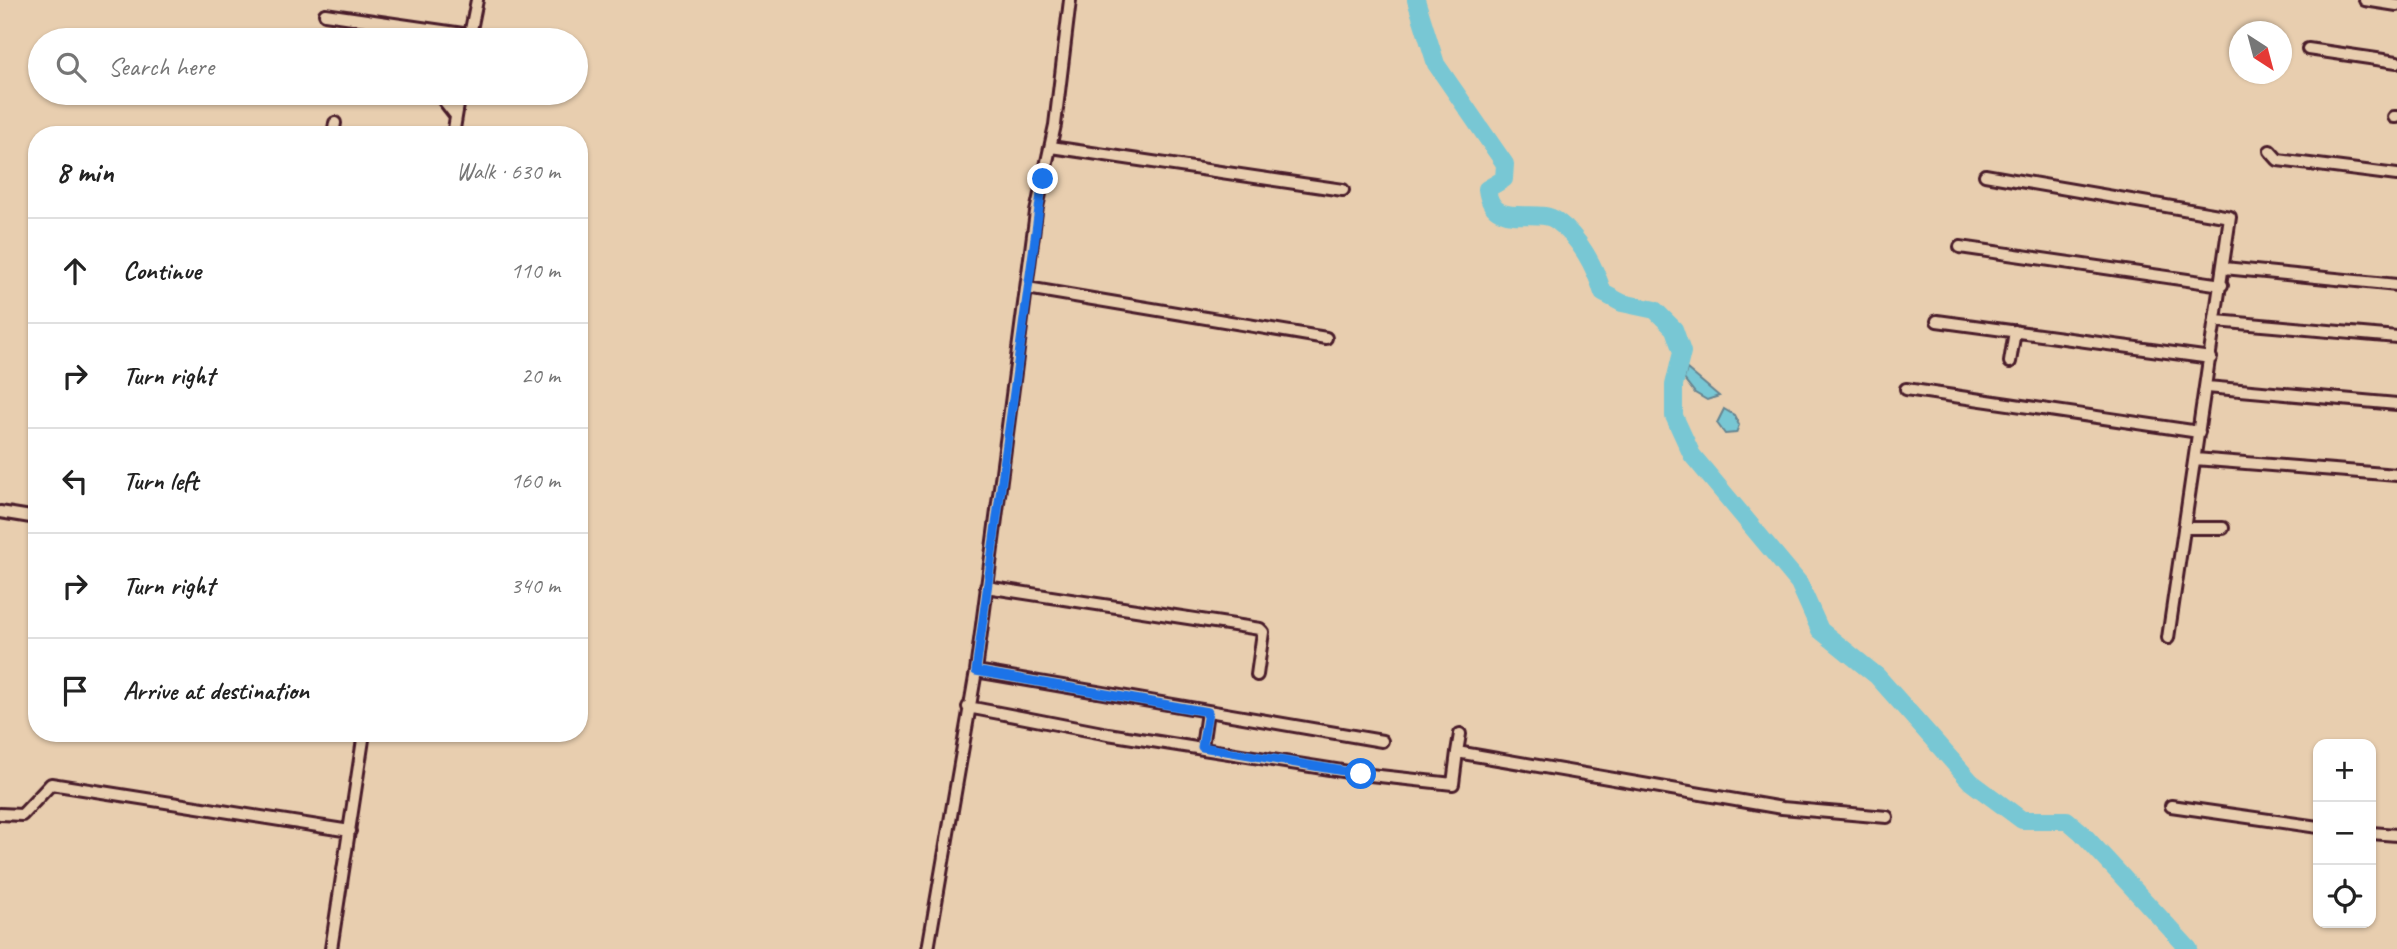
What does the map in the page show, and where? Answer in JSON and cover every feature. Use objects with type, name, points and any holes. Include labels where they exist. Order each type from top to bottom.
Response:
[{"type":"street","points":[[472,28],[477,0]]},
{"type":"street","points":[[928,949],[976,671],[1039,197],[1051,147],[1070,0]]},
{"type":"street","points":[[2365,0],[2397,5]]},
{"type":"street","points":[[325,14],[410,28]]},
{"type":"street","points":[[2308,49],[2397,62]]},
{"type":"street","points":[[447,105],[456,116]]},
{"type":"street","points":[[454,126],[458,105]]},
{"type":"street","points":[[1051,147],[1343,190]]},
{"type":"street","points":[[2270,150],[2278,160],[2397,175]]},
{"type":"street","points":[[1985,175],[2228,215],[2231,220],[2168,638]]},
{"type":"street","points":[[1961,247],[2222,285]]},
{"type":"street","points":[[2224,268],[2397,285]]},
{"type":"street","points":[[1027,288],[1326,338]]},
{"type":"street","points":[[1937,321],[2211,358]]},
{"type":"street","points":[[2216,321],[2397,337]]},
{"type":"street","points":[[2010,362],[2015,331]]},
{"type":"street","points":[[2207,387],[2397,404]]},
{"type":"street","points":[[1906,389],[2199,432]]},
{"type":"street","points":[[2195,459],[2397,475]]},
{"type":"street","points":[[0,512],[28,517]]},
{"type":"street","points":[[2184,528],[2223,528]]},
{"type":"street","points":[[986,587],[1261,629],[1263,632],[1257,675]]},
{"type":"street","points":[[976,671],[1382,741]]},
{"type":"street","points":[[968,707],[1108,734],[1361,774],[1453,784],[1460,734]]},
{"type":"street","points":[[1202,747],[1208,712]]},
{"type":"street","points":[[331,949],[363,742]]},
{"type":"street","points":[[1458,752],[1782,808],[1888,817]]},
{"type":"street","points":[[0,814],[22,815],[51,784],[350,831]]},
{"type":"street","points":[[2171,806],[2313,826]]},
{"type":"street","points":[[2376,833],[2397,835]]},
{"type":"water","points":[[1687,369],[1719,396],[1707,400],[1695,393],[1684,379]]},
{"type":"water","points":[[1724,409],[1734,415],[1739,425],[1736,433],[1725,434],[1717,423]]},
{"type":"waterway","points":[[1416,0],[1436,64],[1505,164],[1504,179],[1487,189],[1491,202],[1497,210],[1506,214],[1538,215],[1557,221],[1573,236],[1586,254],[1603,293],[1622,303],[1655,310],[1674,329],[1682,352],[1674,385],[1674,416],[1692,455],[1799,583],[1820,630],[1877,676],[1971,782],[2022,820],[2067,820],[2081,832],[2189,949]]},
{"type":"route","points":[[1043,179],[1036,212],[976,671],[1208,712],[1202,747],[1361,774]]}]
